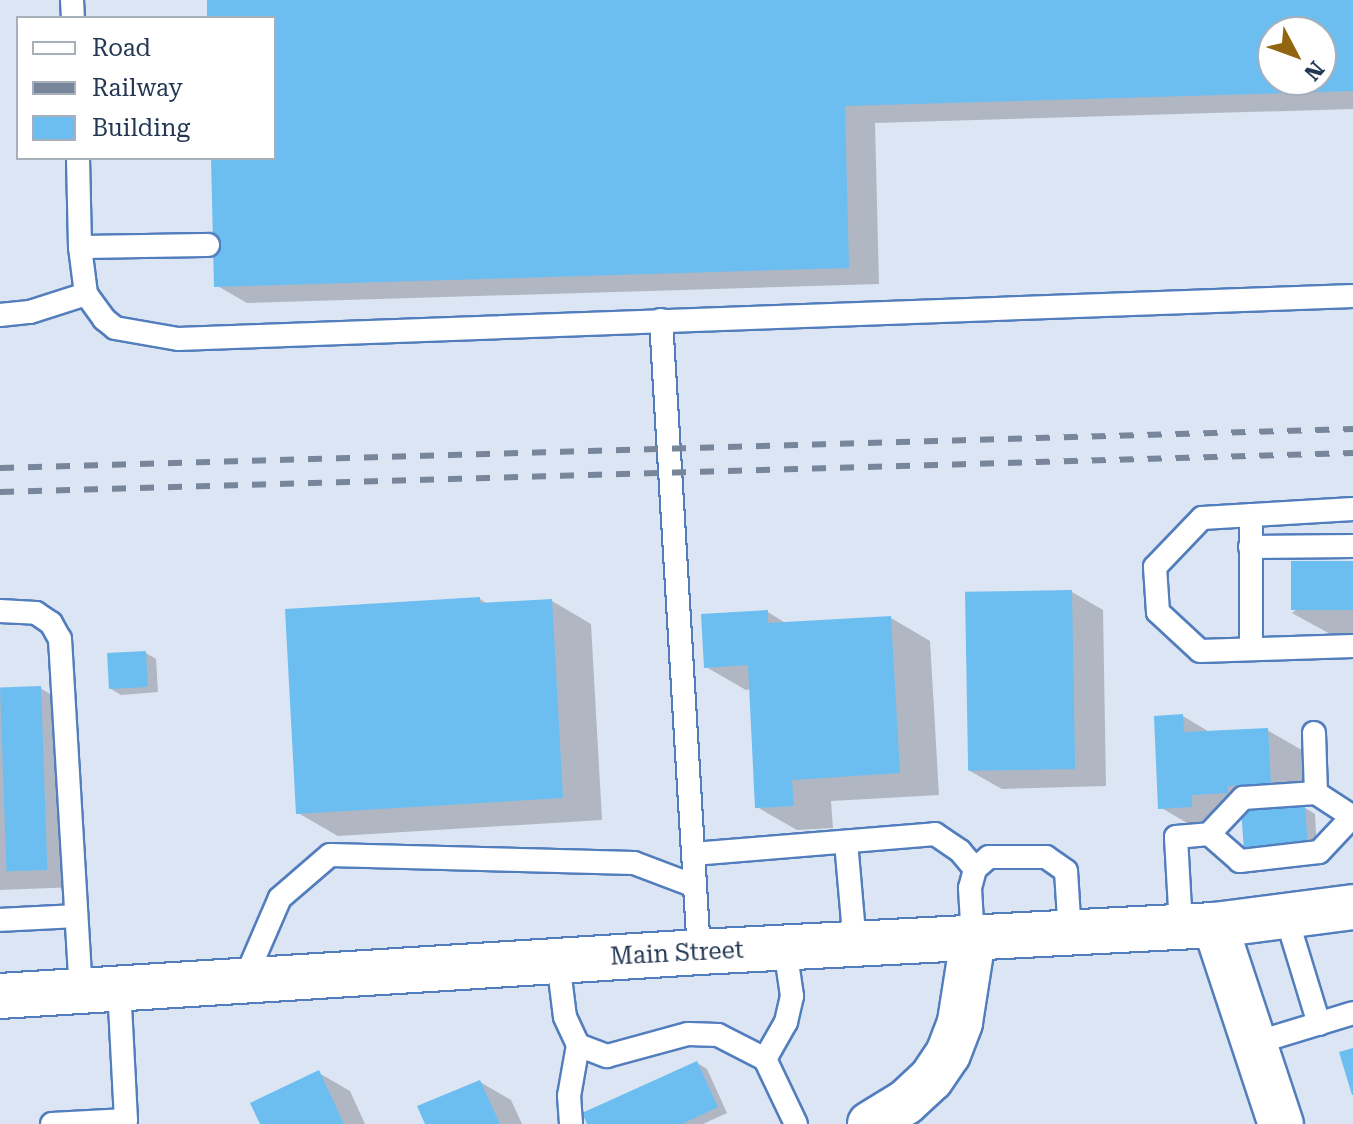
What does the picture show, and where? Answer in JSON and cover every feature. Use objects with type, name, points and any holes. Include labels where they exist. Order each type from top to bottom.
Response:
[{"type":"main road","name":"Main Street","points":[[0,996],[699,952],[1198,926],[1353,907]]},
{"type":"main road","points":[[1198,926],[1255,1043],[1281,1124]]},
{"type":"main road","points":[[870,1124],[906,1102],[931,1079],[948,1054],[960,1022],[973,939]]},
{"type":"lane","points":[[78,160],[80,247],[86,294],[104,319],[115,328],[178,339],[1353,296]]},
{"type":"lane","points":[[80,247],[208,245]]},
{"type":"lane","points":[[0,315],[30,312],[86,294]]},
{"type":"lane","points":[[661,320],[699,952]]},
{"type":"lane","points":[[1353,509],[1202,518],[1155,567],[1158,612],[1200,651],[1353,646]]},
{"type":"lane","points":[[1251,515],[1251,649]]},
{"type":"lane","points":[[1250,547],[1353,546]]},
{"type":"lane","points":[[0,611],[36,613],[51,623],[60,639],[76,916],[100,990],[127,1122],[52,1124]]},
{"type":"lane","points":[[1314,733],[1316,793]]},
{"type":"lane","points":[[1198,926],[1176,837],[1209,834],[1243,798],[1316,793],[1353,817],[1319,852],[1240,861],[1209,834]]},
{"type":"lane","points":[[693,854],[935,834],[960,851],[975,869]]},
{"type":"lane","points":[[846,842],[855,945]]},
{"type":"lane","points":[[244,981],[280,898],[330,855],[634,863],[695,886]]},
{"type":"lane","points":[[973,939],[970,888],[975,869],[989,857],[1046,857],[1066,871],[1070,934]]},
{"type":"lane","points":[[0,920],[76,916]]},
{"type":"lane","points":[[1286,916],[1319,1024]]},
{"type":"lane","points":[[765,1059],[786,1022],[792,996],[785,948]]},
{"type":"lane","points":[[558,961],[565,1017],[578,1045],[569,1096],[571,1124]]},
{"type":"lane","points":[[1255,1043],[1353,1013]]},
{"type":"lane","points":[[578,1045],[607,1056],[688,1034],[718,1035],[765,1059],[796,1124]]},
{"type":"building","points":[[207,0],[1353,0],[1353,91],[1337,91],[1337,16],[1257,16],[1257,94],[845,106],[849,268],[214,287],[211,160],[276,160],[276,16],[207,16]]},
{"type":"building","points":[[1291,561],[1353,561],[1353,610],[1291,610]]},
{"type":"building","points":[[1072,590],[1075,769],[968,771],[965,592]]},
{"type":"building","points":[[480,597],[480,603],[552,599],[563,798],[296,814],[285,609]]},
{"type":"building","points":[[768,610],[768,623],[891,616],[900,773],[792,780],[794,806],[755,808],[748,665],[704,668],[701,614]]},
{"type":"building","points":[[146,651],[148,687],[109,689],[107,653]]},
{"type":"building","points":[[41,686],[47,870],[6,871],[0,687]]},
{"type":"building","points":[[1183,714],[1184,732],[1268,728],[1271,784],[1228,786],[1228,793],[1192,795],[1192,807],[1158,809],[1154,716]]},
{"type":"building","points":[[1305,806],[1308,847],[1244,851],[1241,810]]},
{"type":"building","points":[[1353,1048],[1353,1095],[1352,1095],[1339,1052]]},
{"type":"building","points":[[697,1061],[718,1107],[682,1124],[587,1124],[582,1113]]},
{"type":"building","points":[[319,1070],[344,1124],[260,1124],[250,1103]]},
{"type":"building","points":[[480,1080],[500,1124],[425,1124],[417,1106]]},
{"type":"railway","points":[[0,468],[1353,429]]},
{"type":"railway","points":[[0,492],[1353,453]]}]
